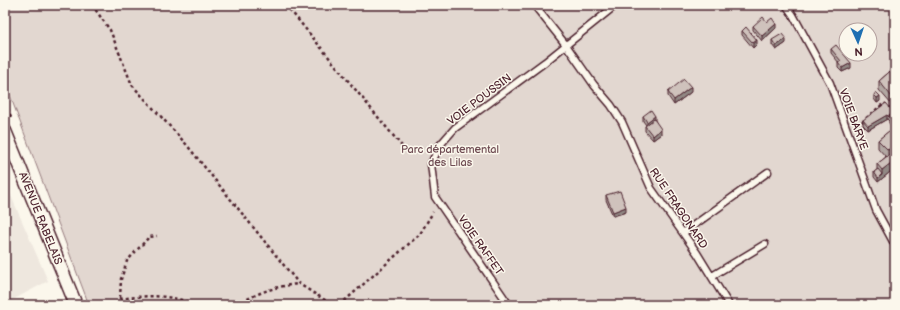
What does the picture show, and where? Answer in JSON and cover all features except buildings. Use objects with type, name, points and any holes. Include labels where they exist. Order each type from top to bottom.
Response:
[{"type":"street","name":"AVENUE RABELAIS","points":[[5,131],[76,305]]},
{"type":"lane","name":"RUE FRAGONARD","points":[[534,5],[566,45],[594,85],[611,105],[622,122],[637,153],[644,174],[651,188],[712,276],[729,305]]},
{"type":"lane","name":"VOIE POUSSIN","points":[[435,197],[431,164],[440,145],[455,128],[545,62],[616,5]]},
{"type":"lane","name":"VOIE BARYE","points":[[786,5],[830,83],[876,210],[895,245]]},
{"type":"lane","points":[[683,233],[768,172]]},
{"type":"lane","name":"VOIE RAFFET","points":[[435,197],[510,305]]},
{"type":"lane","points":[[712,276],[765,244]]},
{"type":"path","points":[[92,5],[110,30],[132,85],[186,144],[299,284],[333,305]]},
{"type":"path","points":[[286,5],[405,150]]},
{"type":"path","points":[[848,132],[884,103],[892,109],[895,107]]},
{"type":"path","points":[[340,305],[420,234],[437,207],[435,197]]},
{"type":"path","points":[[122,305],[120,299],[121,279],[127,261],[149,237],[157,236]]},
{"type":"path","points":[[237,305],[250,297],[279,286],[299,284]]},
{"type":"path","points":[[120,299],[150,294],[186,301],[196,305]]},
{"type":"shaded area","points":[[5,182],[48,281],[5,304]]},
{"type":"green space","name":"Parc départemental des Lilas","points":[[5,5],[895,5],[895,305],[89,305],[5,82]]}]
